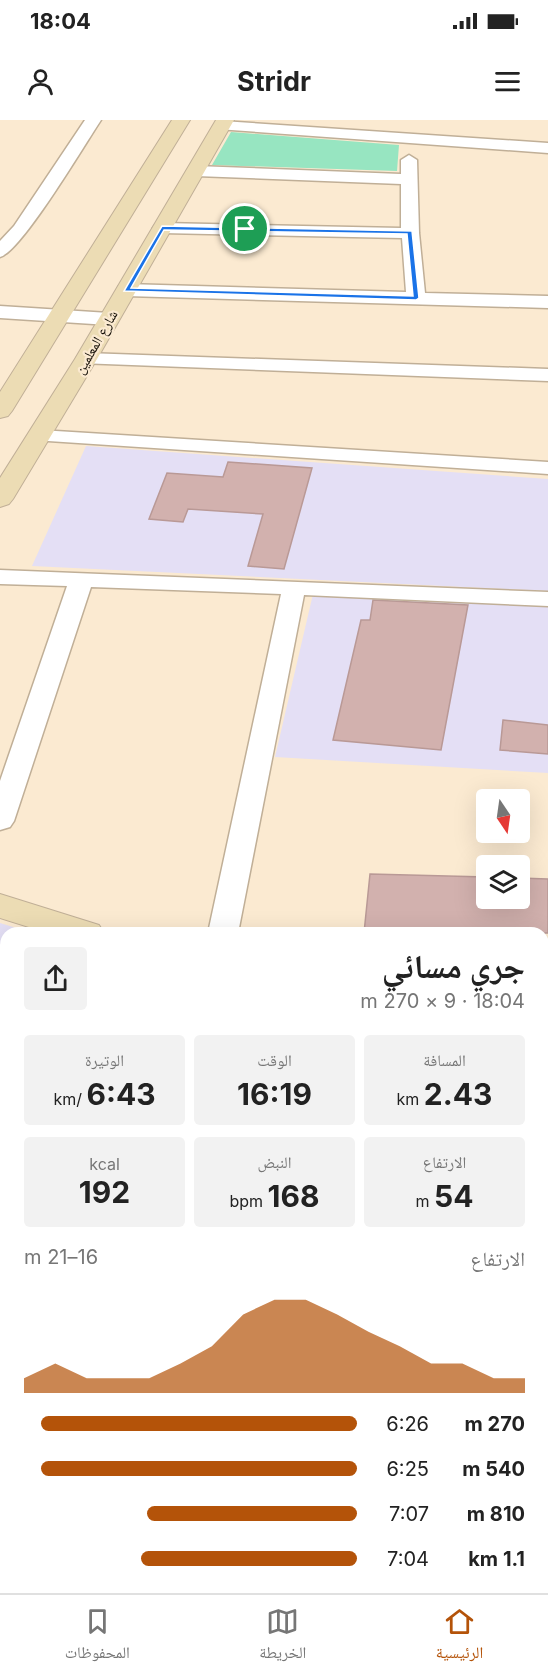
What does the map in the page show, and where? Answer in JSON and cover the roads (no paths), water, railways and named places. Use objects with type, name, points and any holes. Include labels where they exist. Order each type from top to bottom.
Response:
[{"type":"street","points":[[0,252],[20,229],[93,120]]},
{"type":"street","points":[[0,411],[181,120]]},
{"type":"street","points":[[223,123],[409,140],[548,148]]},
{"type":"street","name":"شارع المعلمين","points":[[0,500],[86,359],[223,123]]},
{"type":"street","points":[[409,140],[410,232],[416,298]]},
{"type":"street","points":[[196,171],[408,179]]},
{"type":"street","points":[[162,228],[410,232]]},
{"type":"street","points":[[0,231],[20,229]]},
{"type":"street","points":[[126,290],[548,302]]},
{"type":"street","points":[[0,312],[109,319]]},
{"type":"street","points":[[86,359],[548,375]]},
{"type":"street","points":[[40,436],[548,468]]},
{"type":"street","points":[[0,577],[294,587],[548,599]]},
{"type":"street","points":[[0,821],[81,581]]},
{"type":"street","points":[[224,927],[294,587]]},
{"type":"street","points":[[0,906],[68,927]]}]
